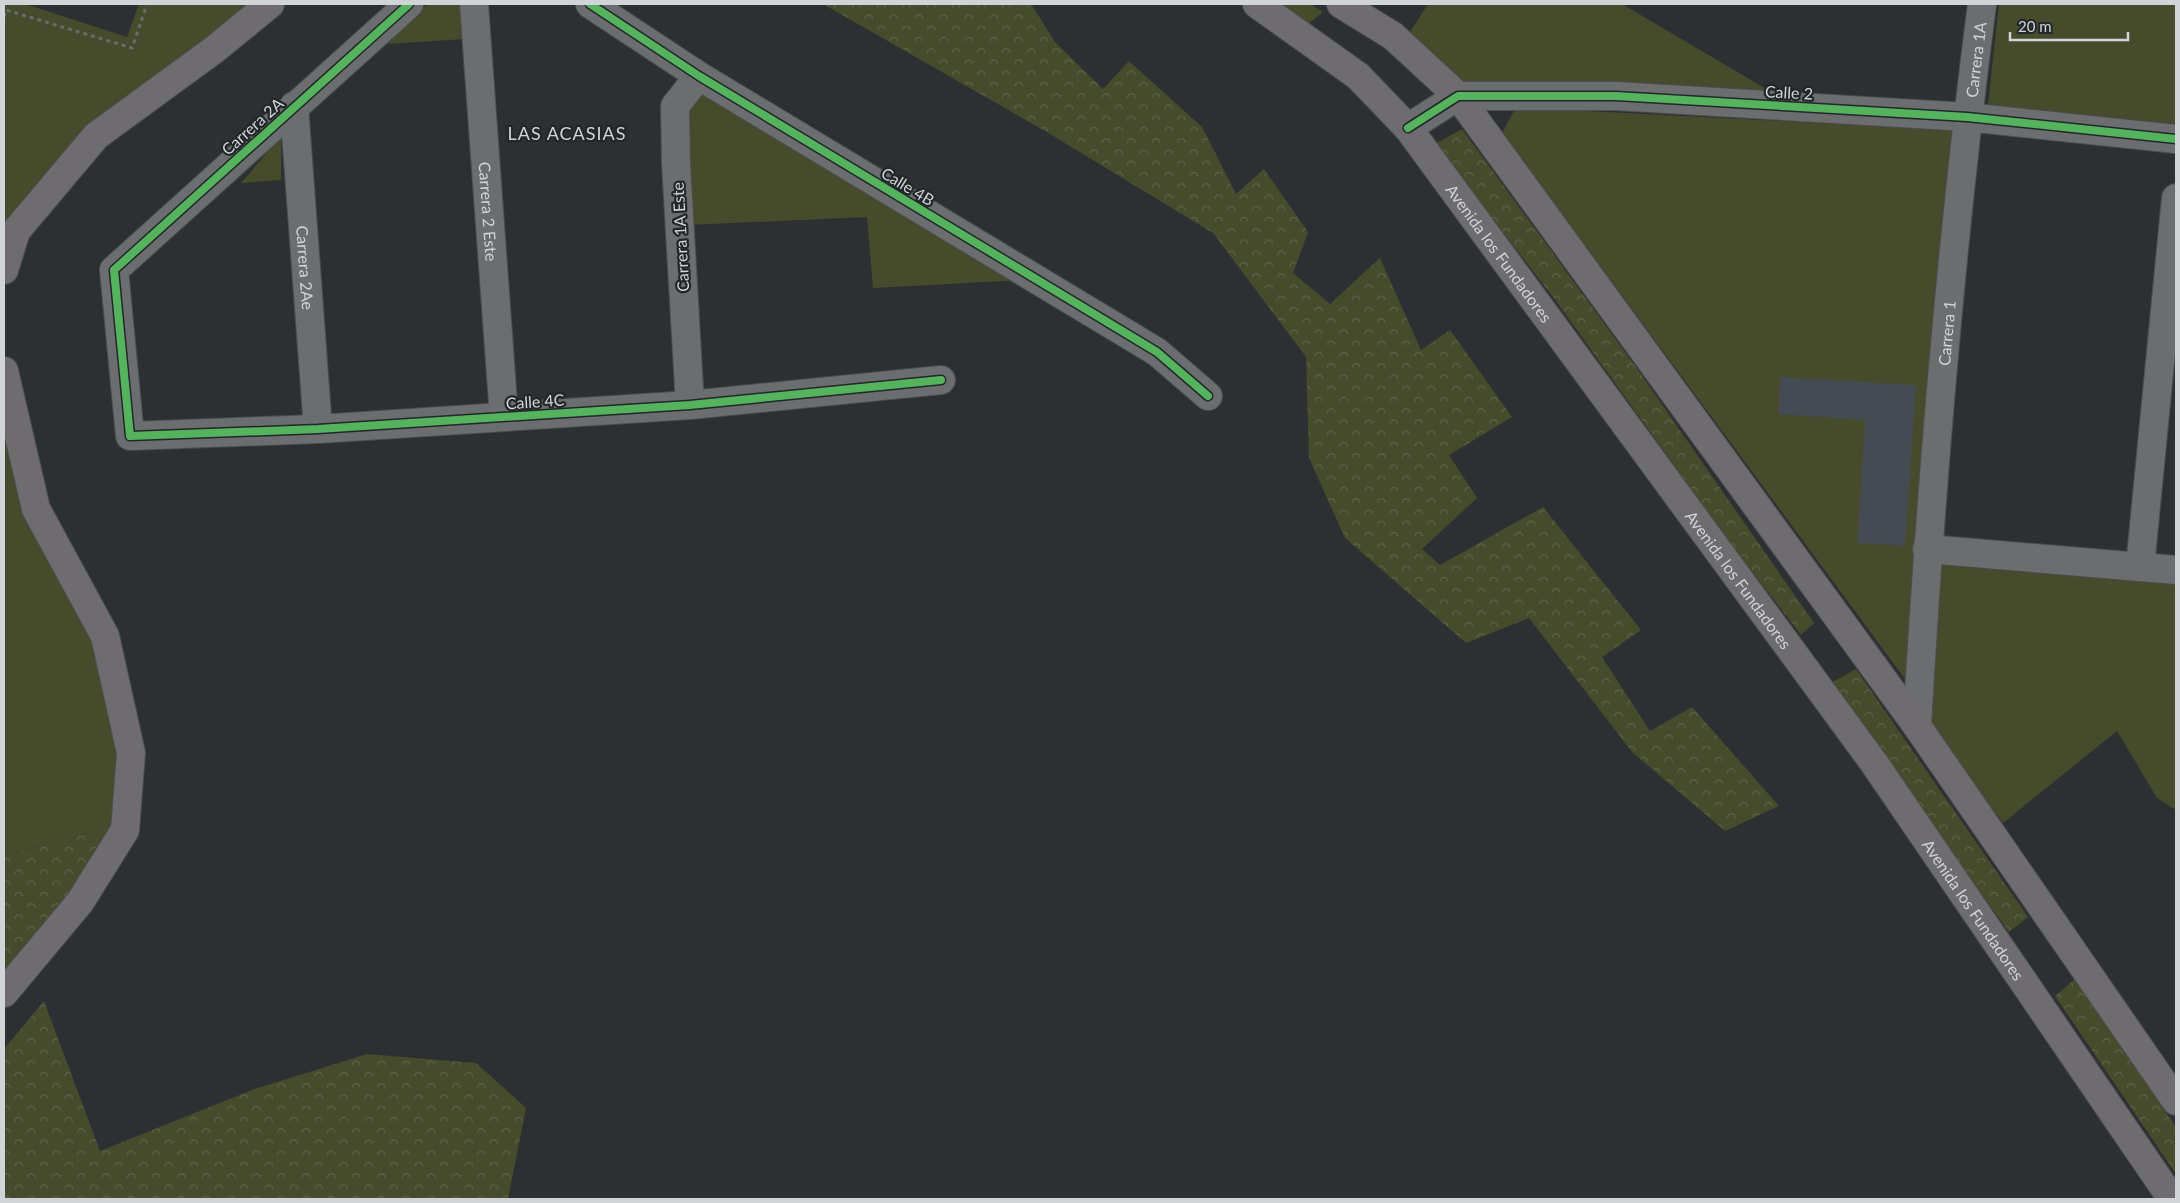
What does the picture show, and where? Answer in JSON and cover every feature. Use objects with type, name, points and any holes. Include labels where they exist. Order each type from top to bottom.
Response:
[{"type":"main road","points":[[4,270],[16,230],[96,136],[216,49],[270,4]]},
{"type":"main road","name":"Avenida los Fundadores","points":[[1257,4],[1358,76],[1408,128],[1874,763],[2172,1199]]},
{"type":"main road","points":[[1342,4],[1393,36],[1458,96],[1917,726],[2176,1101]]},
{"type":"main road","points":[[4,371],[36,509],[104,636],[131,753],[125,830],[80,902],[4,993]]},
{"type":"street","name":"Carrera 2A","points":[[130,436],[114,270],[409,4]]},
{"type":"street","name":"Carrera 2 Este","points":[[474,4],[504,417]]},
{"type":"street","name":"Calle 4B","points":[[590,4],[699,76],[1157,352],[1208,396]]},
{"type":"street","name":"Carrera 1A","points":[[1967,117],[1982,4]]},
{"type":"street","name":"Carrera 1A Este","points":[[690,405],[676,162],[675,106],[699,76]]},
{"type":"street","points":[[1408,128],[1458,96]]},
{"type":"street","name":"Calle 2","points":[[1458,96],[1616,96],[1967,117],[2176,139]]},
{"type":"street","name":"Carrera 2Ae","points":[[294,106],[318,429]]},
{"type":"street","name":"Carrera 1","points":[[1917,726],[1927,549],[1967,117]]},
{"type":"street","points":[[2140,567],[2176,198]]},
{"type":"street","name":"Calle 4C","points":[[130,436],[318,429],[690,405],[941,380]]},
{"type":"street","points":[[1927,549],[2176,570]]},
{"type":"path","points":[[4,17],[6,10],[132,48],[147,4]]},
{"type":"green space","points":[[4,4],[25,4],[127,37],[139,4],[258,4],[93,129],[4,245]]},
{"type":"green space","points":[[427,4],[463,4],[465,39],[387,44]]},
{"type":"green space","points":[[823,4],[1031,4],[1055,42],[1103,89],[1129,61],[1202,127],[1236,194],[1264,169],[1308,232],[1293,273],[1330,304],[1380,258],[1421,350],[1450,330],[1512,417],[1449,455],[1477,498],[1422,549],[1440,565],[1543,507],[1641,630],[1602,657],[1650,731],[1692,707],[1779,806],[1725,831],[1632,752],[1529,618],[1466,643],[1345,538],[1309,458],[1306,357],[1213,233],[1045,131]]},
{"type":"green space","points":[[1280,4],[1311,4],[1323,12],[1308,24]]},
{"type":"green space","points":[[1428,4],[1622,4],[1773,93],[1463,84],[1408,35]]},
{"type":"green space","points":[[1999,4],[2176,4],[2176,124],[1988,105]]},
{"type":"green space","points":[[702,83],[1024,280],[873,288],[867,217],[687,225],[681,110]]},
{"type":"green space","points":[[1517,105],[1588,111],[1957,130],[1908,683],[1502,133]]},
{"type":"green space","points":[[1462,129],[1636,367],[1814,623],[1801,635],[1730,543],[1556,301],[1435,144]]},
{"type":"green space","points":[[281,136],[281,180],[241,183]]},
{"type":"green space","points":[[4,409],[95,639],[117,754],[116,826],[4,855]]},
{"type":"green space","points":[[1940,564],[2176,584],[2176,810],[2157,798],[2117,731],[2003,823],[1926,723]]},
{"type":"green space","points":[[1856,669],[2028,917],[2009,932],[1829,684]]},
{"type":"green space","points":[[116,826],[73,896],[4,977],[4,855]]},
{"type":"green space","points":[[2075,979],[2176,1127],[2176,1174],[2055,996]]},
{"type":"green space","points":[[44,1001],[100,1151],[252,1090],[367,1054],[476,1063],[526,1108],[508,1199],[4,1199],[4,1049]]},
{"type":"building","points":[[1780,377],[1916,385],[1905,546],[1857,543],[1865,420],[1778,414]]},
{"type":"cycle path","points":[[409,4],[114,270],[130,436],[318,429],[690,405],[941,380]]},
{"type":"cycle path","points":[[590,4],[699,76],[1157,352],[1208,396]]},
{"type":"cycle path","points":[[1408,128],[1458,96],[1616,96],[1967,117],[2176,139]]},
{"type":"district","name":"LAS ACASIAS","points":[[567,133]]}]
